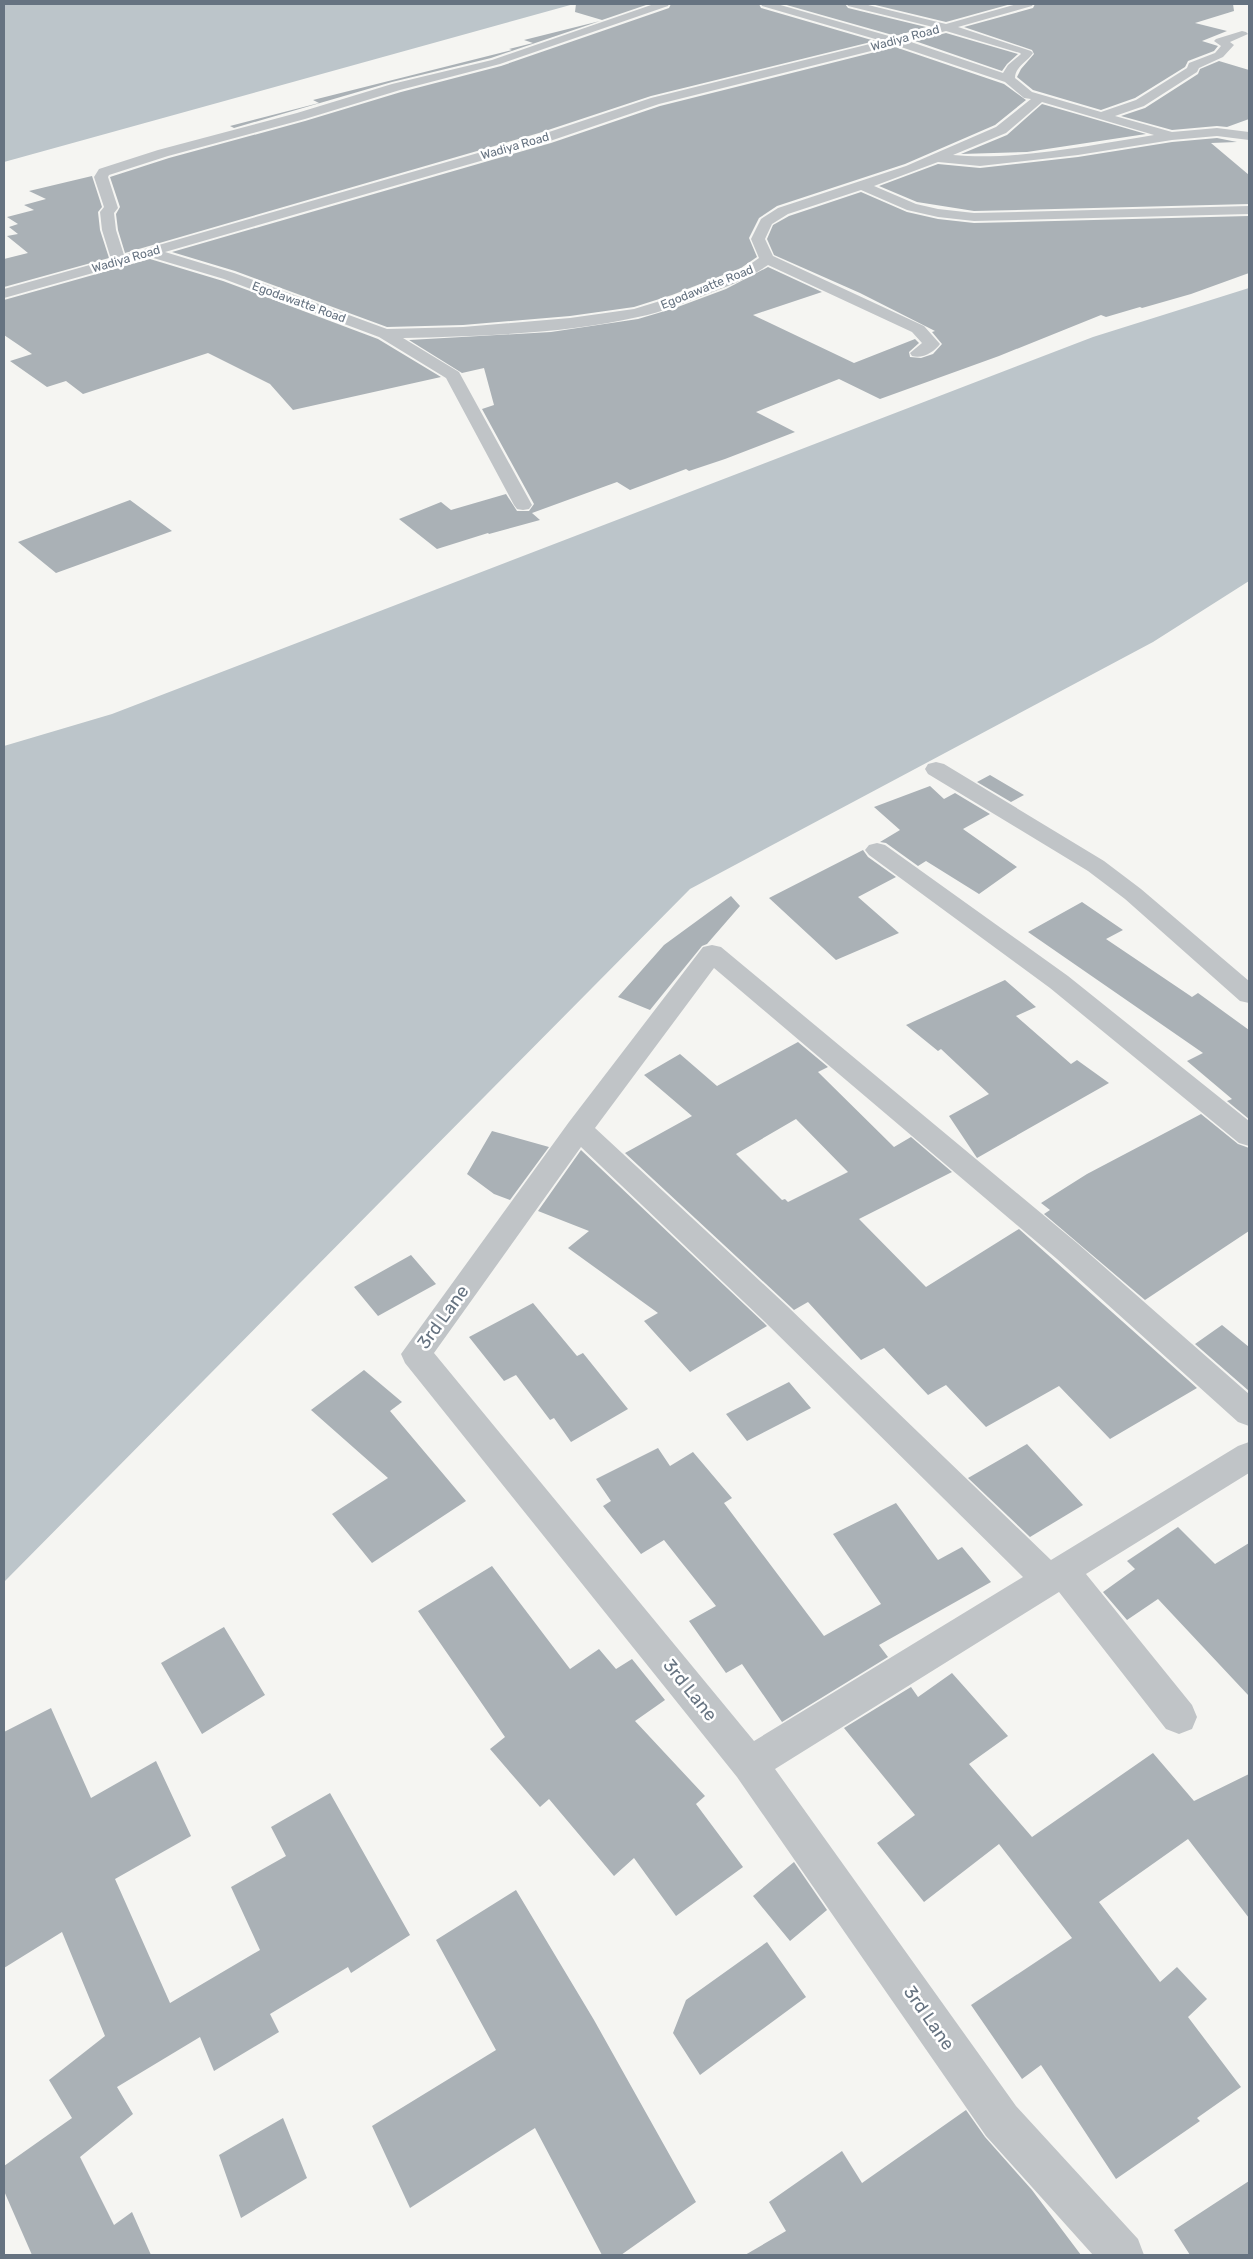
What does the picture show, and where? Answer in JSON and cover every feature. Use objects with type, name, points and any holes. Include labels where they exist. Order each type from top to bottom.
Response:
[{"type":"street","points":[[119,261],[109,230],[107,212],[111,208],[101,176],[104,172],[396,87],[496,62],[664,4]]},
{"type":"street","points":[[766,4],[894,41],[1009,79],[1028,95],[1172,136]]},
{"type":"street","points":[[852,4],[1019,48],[1027,53],[1025,57],[1011,67],[1008,75],[1009,79]]},
{"type":"street","points":[[990,4],[1009,9]]},
{"type":"street","name":"Wadiya Road","points":[[4,294],[545,138],[655,101],[894,41],[1028,4]]},
{"type":"street","points":[[1101,116],[1140,103],[1193,69],[1193,66],[1219,55],[1228,45],[1220,42],[1242,34]]},
{"type":"street","name":"Egodawatte Road","points":[[150,252],[229,276],[385,334],[463,332],[560,324],[636,313],[678,300],[748,273],[767,260],[758,239],[766,222],[783,211],[911,169],[1001,130],[1040,98]]},
{"type":"street","points":[[934,158],[980,162],[1078,151],[1172,136],[1217,132],[1249,136]]},
{"type":"street","points":[[861,185],[912,207],[938,213],[974,217],[1249,210]]},
{"type":"street","points":[[767,260],[918,329],[932,344],[918,353]]},
{"type":"street","points":[[385,334],[453,375],[523,505]]},
{"type":"street","points":[[936,769],[1096,866],[1133,894],[1249,995]]},
{"type":"street","points":[[878,850],[1059,982],[1249,1136]]},
{"type":"street","points":[[1179,1716],[1056,1575],[579,1129],[712,953],[1067,1251],[1249,1413]]},
{"type":"street","name":"3rd Lane","points":[[579,1129],[416,1354],[750,1764],[1001,2121],[1122,2255]]},
{"type":"street","points":[[750,1764],[1249,1456]]},
{"type":"shaded area","points":[[4,4],[574,4],[4,162]]},
{"type":"shaded area","points":[[1249,288],[1249,581],[1153,642],[690,889],[4,1582],[4,746],[112,714],[1093,337]]},
{"type":"building","points":[[576,4],[649,4],[602,20],[575,12]]},
{"type":"building","points":[[671,4],[759,4],[761,8],[875,41],[651,96],[539,133],[125,253],[118,230],[116,214],[120,207],[110,177],[169,158],[305,121],[401,92],[501,66],[669,8]]},
{"type":"building","points":[[783,4],[845,4],[848,8],[926,27],[896,36]]},
{"type":"building","points":[[871,4],[1011,4],[946,22]]},
{"type":"building","points":[[1035,4],[1233,4],[1234,11],[1195,23],[1227,31],[1202,41],[1218,46],[1214,51],[1188,61],[1185,67],[1135,98],[1101,110],[1033,90],[1017,77],[1021,69],[1034,54],[1032,50],[964,27],[1033,8]]},
{"type":"building","points":[[600,21],[491,58],[392,82],[234,128],[230,126],[319,103],[313,100],[512,50],[509,49],[533,43],[524,40]]},
{"type":"building","points":[[946,33],[1018,54],[1002,71],[915,41]]},
{"type":"building","points":[[895,47],[1004,84],[1026,100],[995,125],[905,164],[777,206],[759,218],[749,238],[757,257],[741,268],[672,295],[634,307],[570,316],[463,325],[387,327],[235,271],[172,252],[551,143],[660,106]]},
{"type":"building","points":[[1219,61],[1249,70],[1249,119],[1227,127],[1217,126],[1172,130],[1121,116],[1145,108],[1198,74],[1200,69]]},
{"type":"building","points":[[1042,104],[1146,134],[1027,152],[961,154],[1007,135]]},
{"type":"building","points":[[1217,138],[1237,142],[1211,143],[1249,175],[1249,204],[974,211],[917,202],[879,186],[938,164],[980,168],[1078,157],[1172,142]]},
{"type":"building","points":[[92,176],[102,207],[98,212],[100,230],[109,258],[4,287],[4,259],[28,253],[7,236],[18,234],[9,227],[18,224],[7,217],[34,210],[24,205],[46,199],[29,191]]},
{"type":"building","points":[[861,192],[907,212],[938,219],[974,223],[1249,216],[1249,273],[1191,294],[1142,308],[1106,317],[1101,315],[999,356],[880,399],[839,379],[756,412],[795,432],[725,459],[689,471],[686,469],[630,490],[617,482],[532,513],[540,520],[488,533],[437,549],[399,519],[441,502],[451,510],[506,494],[517,511],[529,511],[534,504],[482,409],[494,405],[484,368],[462,373],[409,340],[551,332],[638,319],[675,308],[726,289],[768,267],[822,292],[753,315],[854,363],[915,339],[919,343],[909,352],[910,357],[921,358],[933,354],[942,344],[932,332],[935,331],[860,293],[774,255],[767,239],[773,225],[789,216]]},
{"type":"building","points":[[150,259],[223,281],[378,339],[441,377],[293,410],[270,384],[208,353],[83,394],[66,381],[47,387],[10,361],[32,354],[4,335],[4,300]]},
{"type":"building","points":[[130,500],[172,531],[56,573],[18,542]]},
{"type":"building","points":[[990,775],[1024,795],[1011,802],[977,782]]},
{"type":"building","points":[[930,786],[944,799],[955,793],[990,814],[963,829],[1017,867],[979,894],[926,861],[918,866],[886,843],[880,842],[900,830],[874,807]]},
{"type":"building","points":[[863,850],[868,857],[896,877],[858,897],[899,933],[836,960],[769,898]]},
{"type":"building","points":[[731,896],[740,906],[707,944],[702,946],[650,1010],[618,997],[664,945]]},
{"type":"building","points":[[1082,902],[1123,930],[1106,939],[1192,997],[1198,993],[1249,1030],[1249,1119],[1227,1101],[1232,1099],[1187,1061],[1203,1053],[1028,932]]},
{"type":"building","points":[[1005,980],[1036,1007],[1016,1016],[1071,1064],[1077,1060],[1109,1083],[977,1158],[949,1116],[989,1094],[941,1049],[938,1051],[906,1025]]},
{"type":"building","points":[[798,1042],[828,1067],[818,1072],[894,1147],[911,1137],[952,1172],[859,1219],[926,1287],[1019,1229],[1197,1388],[1110,1439],[1059,1386],[986,1427],[946,1385],[928,1395],[884,1348],[861,1360],[808,1302],[794,1310],[625,1153],[692,1116],[644,1075],[680,1054],[717,1086]],"holes":[[[796,1119],[848,1172],[788,1202],[785,1199],[782,1200],[736,1154]]]},
{"type":"building","points":[[1201,1114],[1238,1144],[1249,1148],[1249,1231],[1145,1300],[1044,1214],[1050,1210],[1041,1203],[1087,1174]]},
{"type":"building","points":[[492,1131],[549,1147],[510,1200],[494,1194],[467,1174]]},
{"type":"building","points":[[581,1150],[767,1326],[690,1372],[644,1321],[658,1313],[568,1248],[589,1231],[538,1211]]},
{"type":"building","points":[[411,1255],[436,1284],[378,1316],[354,1287]]},
{"type":"building","points":[[533,1303],[577,1356],[583,1353],[628,1409],[571,1442],[554,1418],[550,1420],[516,1375],[504,1381],[469,1337]]},
{"type":"building","points":[[1222,1325],[1249,1347],[1249,1391],[1195,1344]]},
{"type":"building","points":[[364,1370],[402,1402],[390,1411],[466,1501],[372,1563],[332,1514],[388,1478],[311,1410]]},
{"type":"building","points":[[789,1382],[811,1408],[747,1441],[726,1414]]},
{"type":"building","points":[[1027,1444],[1083,1505],[1030,1537],[968,1478]]},
{"type":"building","points":[[658,1448],[670,1466],[693,1452],[732,1498],[724,1503],[824,1636],[881,1604],[833,1534],[896,1503],[938,1560],[962,1547],[991,1582],[879,1645],[888,1657],[782,1722],[742,1664],[726,1673],[689,1621],[716,1606],[664,1540],[641,1554],[603,1506],[611,1501],[596,1479]]},
{"type":"building","points":[[1178,1527],[1215,1564],[1249,1543],[1249,1696],[1158,1599],[1127,1620],[1103,1592],[1135,1569],[1127,1561]]},
{"type":"building","points":[[492,1566],[570,1669],[599,1649],[616,1669],[632,1659],[665,1700],[635,1721],[705,1796],[696,1804],[743,1867],[676,1916],[634,1858],[614,1876],[549,1799],[540,1807],[490,1749],[505,1737],[418,1611]]},
{"type":"building","points":[[224,1627],[265,1695],[202,1734],[161,1663]]},
{"type":"building","points":[[952,1673],[1008,1736],[969,1764],[1032,1837],[1153,1753],[1194,1801],[1249,1774],[1249,1918],[1188,1839],[1099,1902],[1160,1982],[1177,1967],[1207,1999],[1188,2017],[1241,2087],[1197,2118],[1200,2121],[1116,2179],[1041,2065],[1022,2079],[971,2005],[1072,1938],[999,1844],[924,1902],[877,1843],[915,1815],[844,1728],[911,1687],[918,1697]]},
{"type":"building","points":[[51,1708],[91,1798],[156,1761],[191,1836],[115,1879],[170,2003],[260,1950],[231,1887],[286,1856],[271,1827],[330,1793],[410,1935],[351,1973],[348,1967],[270,2014],[279,2032],[214,2071],[200,2037],[117,2087],[133,2114],[80,2157],[114,2225],[132,2212],[151,2255],[32,2255],[4,2191],[4,2166],[72,2118],[49,2080],[105,2036],[62,1932],[4,1968],[4,1732]]},
{"type":"building","points":[[794,1862],[827,1910],[790,1941],[753,1896]]},
{"type":"building","points":[[516,1890],[594,2020],[696,2202],[621,2255],[602,2255],[535,2128],[410,2208],[372,2126],[496,2050],[436,1940]]},
{"type":"building","points":[[767,1942],[806,1997],[700,2075],[673,2033],[686,2000]]},
{"type":"building","points":[[966,2110],[985,2137],[1032,2190],[1081,2255],[745,2255],[786,2231],[769,2202],[842,2151],[862,2183]]},
{"type":"building","points":[[283,2118],[307,2178],[241,2218],[219,2155]]},
{"type":"building","points":[[1249,2181],[1249,2255],[1190,2255],[1174,2230]]}]
